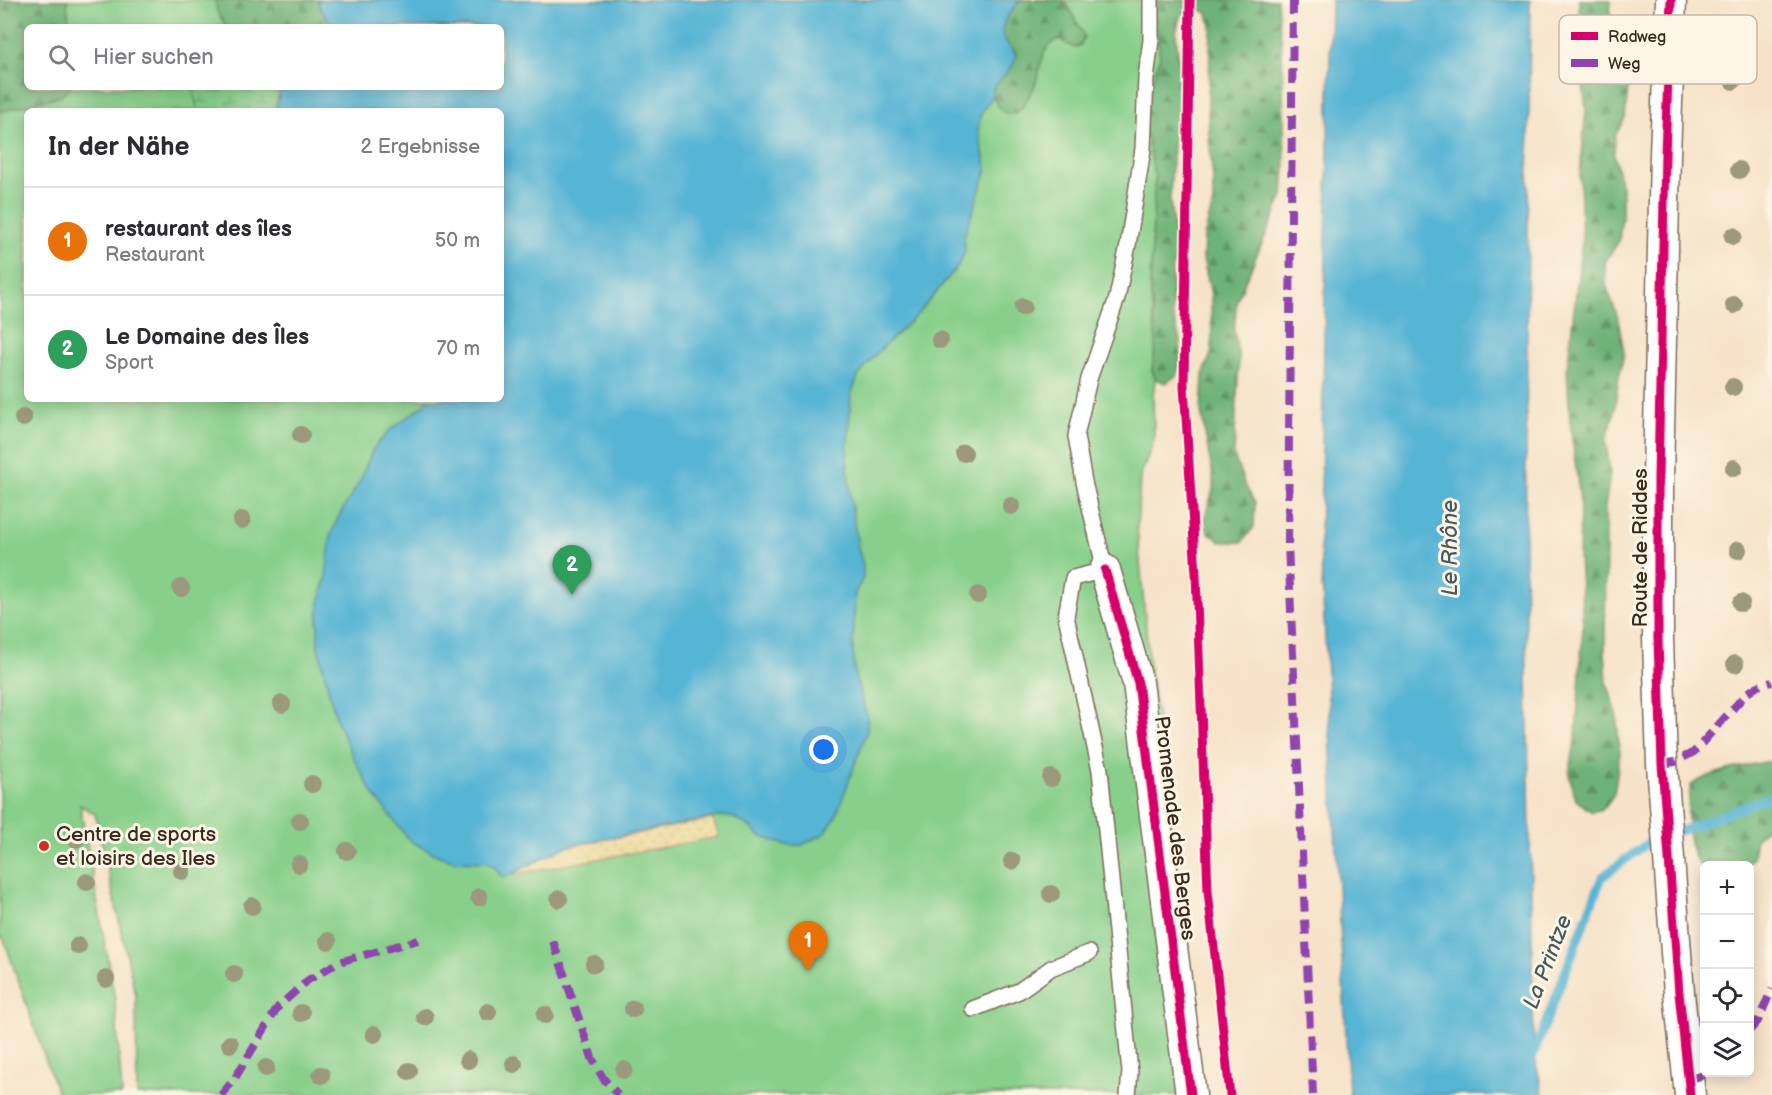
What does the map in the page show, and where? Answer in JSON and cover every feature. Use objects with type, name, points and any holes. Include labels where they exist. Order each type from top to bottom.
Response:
[{"type":"street","name":"Route de Riddes","points":[[1670,15],[1671,0]]},
{"type":"street","name":"Route de Riddes","points":[[1668,84],[1658,478],[1658,639],[1662,764],[1679,993],[1690,1095]]},
{"type":"street","name":"Promenade des Berges","points":[[1105,570],[1137,683],[1191,1095]]},
{"type":"lane","points":[[1128,1095],[1130,1072],[1100,770],[1066,616],[1073,578],[1105,570],[1084,482],[1076,435],[1089,379],[1118,298],[1128,245],[1143,149],[1146,78],[1151,40],[1151,0]]},
{"type":"lane","points":[[973,1009],[1019,991],[1051,968],[1089,953]]},
{"type":"green space","points":[[0,0],[1156,0],[1160,57],[1143,112],[1155,178],[1150,285],[1156,342],[1152,370],[1155,379],[1154,440],[1140,477],[1137,527],[1149,663],[1163,751],[1200,1095],[137,1095],[136,996],[95,814],[80,805],[115,1000],[122,1095],[58,1095],[3,937],[0,938]]},
{"type":"green space","points":[[0,0],[68,0],[70,24],[24,24],[24,90],[68,90],[60,96],[0,112]]},
{"type":"green space","points":[[215,0],[318,0],[320,9],[332,24],[224,24],[217,11]]},
{"type":"green space","points":[[1020,0],[1062,0],[1067,4],[1084,36],[1081,45],[1074,48],[1059,39],[1049,46],[1045,51],[1031,93],[1019,111],[1010,114],[997,106],[993,91],[998,80],[1013,65],[1002,34],[1004,21]]},
{"type":"green space","points":[[1156,0],[1277,0],[1282,49],[1285,166],[1283,196],[1237,300],[1234,330],[1239,359],[1234,456],[1255,503],[1254,527],[1242,542],[1221,542],[1208,532],[1205,517],[1213,490],[1213,477],[1201,412],[1203,375],[1212,351],[1211,294],[1203,259],[1204,237],[1213,203],[1213,179],[1208,103],[1211,26],[1207,14],[1199,8],[1185,12],[1179,20],[1176,33],[1182,94],[1173,145],[1170,201],[1177,254],[1172,271],[1172,313],[1180,341],[1181,358],[1177,375],[1166,383],[1155,379],[1152,370],[1156,342],[1150,285],[1155,178],[1143,112],[1160,57]]},
{"type":"green space","points":[[1579,0],[1610,0],[1610,15],[1579,15]]},
{"type":"green space","points":[[1583,84],[1627,84],[1625,118],[1615,136],[1614,155],[1622,187],[1619,241],[1605,262],[1606,285],[1618,318],[1624,353],[1614,414],[1606,440],[1610,474],[1605,507],[1605,651],[1607,683],[1616,711],[1620,754],[1614,794],[1604,808],[1592,812],[1576,800],[1569,775],[1576,736],[1583,625],[1579,556],[1580,502],[1570,422],[1567,369],[1582,241],[1580,175],[1586,109]]},
{"type":"green space","points":[[195,90],[280,90],[276,108],[197,108]]},
{"type":"green space","points":[[1772,761],[1772,825],[1756,838],[1750,861],[1700,861],[1700,865],[1693,852],[1688,830],[1691,785],[1720,772]]},
{"type":"sand","points":[[713,819],[719,837],[510,875],[565,847]]},
{"type":"water","points":[[318,0],[1020,0],[1006,19],[1002,29],[1005,40],[1016,57],[1013,65],[993,88],[993,95],[980,115],[978,131],[987,170],[964,236],[965,252],[957,267],[919,313],[876,354],[858,376],[851,395],[847,456],[851,501],[863,565],[863,578],[855,593],[853,650],[855,675],[867,716],[867,731],[835,819],[824,834],[802,845],[786,845],[759,836],[749,826],[734,818],[723,816],[565,847],[503,877],[495,867],[487,862],[456,861],[439,856],[410,841],[374,795],[338,724],[318,647],[320,601],[326,578],[331,534],[360,481],[373,449],[390,430],[426,402],[504,402],[504,108],[276,108],[280,90],[504,90],[504,24],[332,24],[320,9]]},
{"type":"water","name":"Le Rhône","points":[[1331,0],[1530,0],[1525,566],[1534,1053],[1543,1095],[1349,1095],[1320,542]]},
{"type":"waterway","name":"La Printze","points":[[1680,831],[1772,796]]},
{"type":"waterway","name":"La Printze","points":[[1525,1060],[1534,1053],[1602,877],[1649,842]]},
{"type":"marked path","points":[[1293,0],[1288,544],[1313,1095]]},
{"type":"marked path","points":[[1662,764],[1675,762],[1694,752],[1746,694],[1758,686],[1772,682]]},
{"type":"marked path","points":[[221,1095],[235,1078],[278,1007],[308,980],[339,962],[418,940]]},
{"type":"marked path","points":[[553,941],[592,1058],[603,1078],[618,1095]]},
{"type":"marked path","points":[[1754,1026],[1772,989]]},
{"type":"marked path","points":[[1688,1079],[1700,1076]]},
{"type":"cycle path","points":[[1190,0],[1184,386],[1196,574],[1208,891],[1230,1095]]},
{"type":"cycle path","points":[[1670,15],[1671,0]]},
{"type":"cycle path","points":[[1668,84],[1658,478],[1658,639],[1662,764],[1679,993],[1690,1095]]},
{"type":"cycle path","points":[[1105,570],[1138,683],[1191,1095]]},
{"type":"place","name":"Le Domaine des Îles","points":[[572,595]]},
{"type":"place","name":"Centre de sports et loisirs des Iles","points":[[44,846]]},
{"type":"place","name":"restaurant des îles","points":[[808,971]]}]
